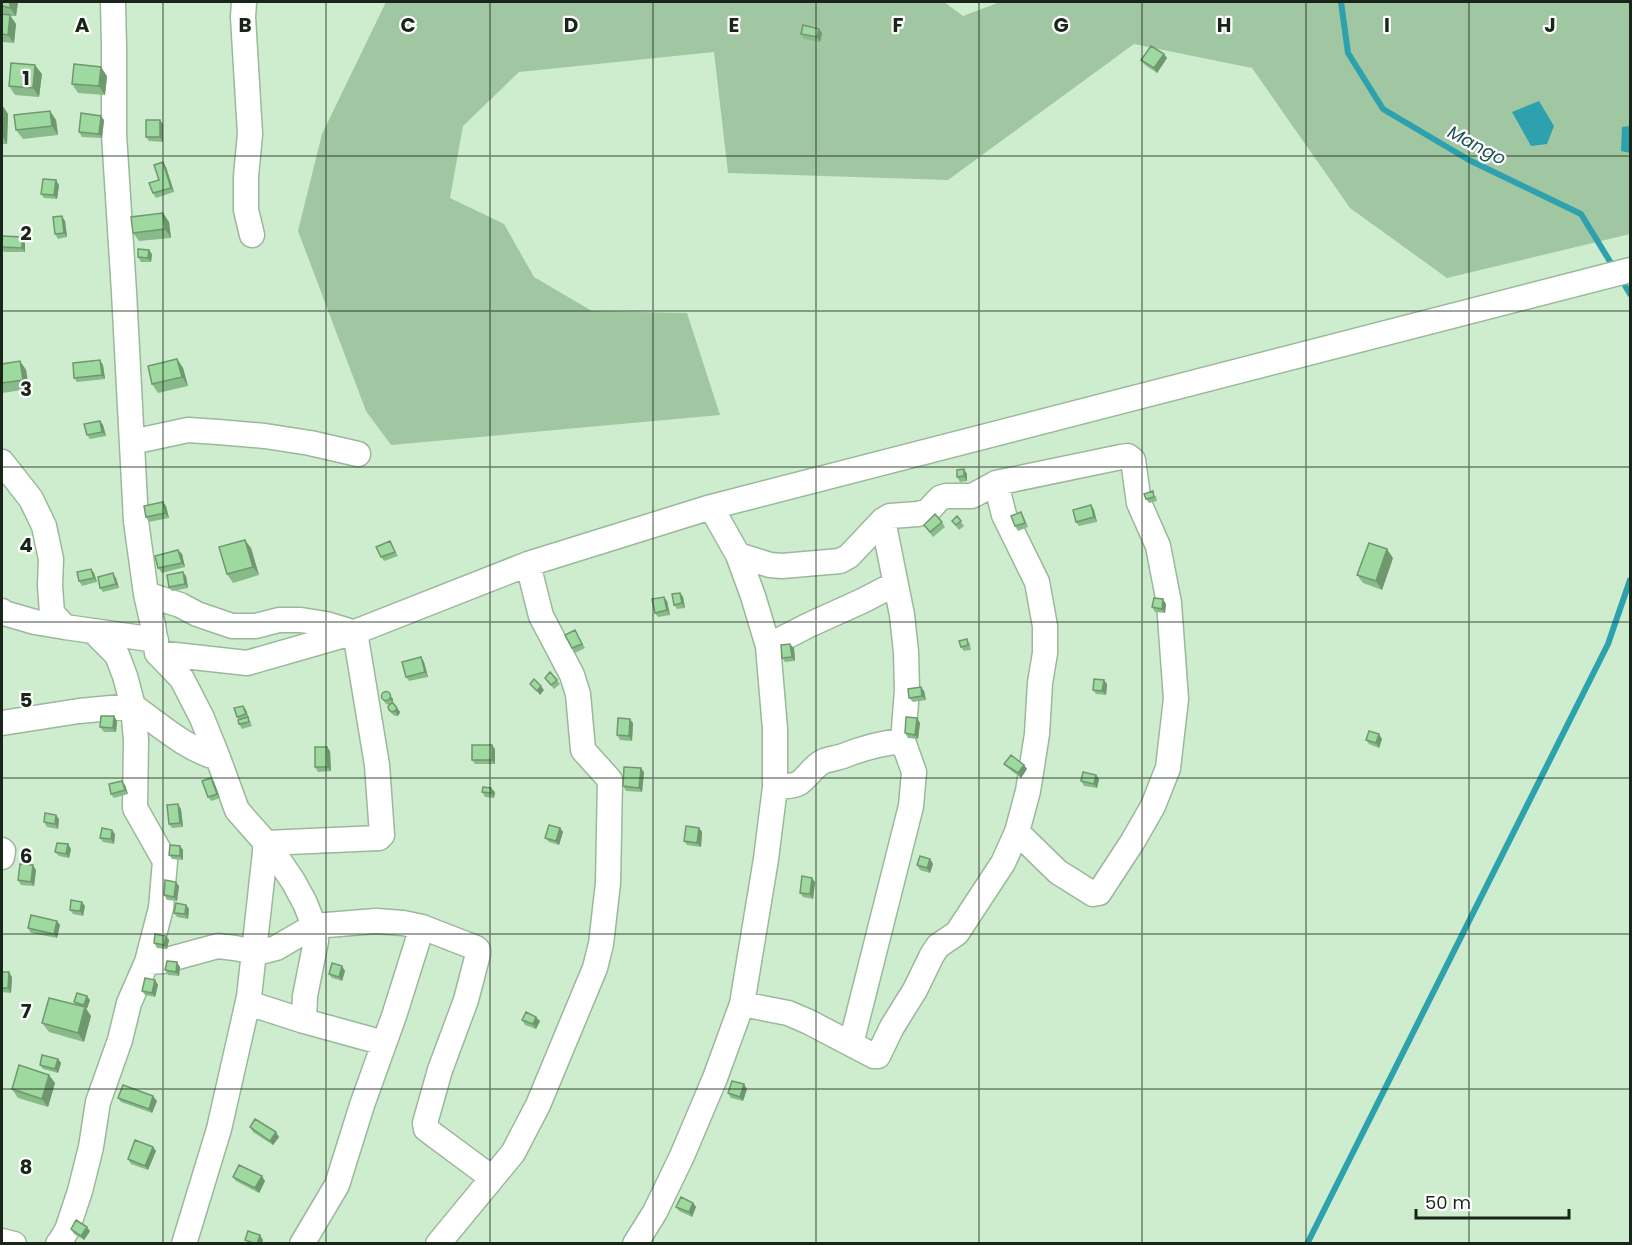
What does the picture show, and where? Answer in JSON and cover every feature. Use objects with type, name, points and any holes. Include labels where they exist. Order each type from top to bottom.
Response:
[{"type":"street","points":[[113,2],[114,134],[136,522],[146,594],[156,647],[182,679],[202,718],[237,810],[288,872],[305,903],[314,926],[316,941],[305,996],[304,1021]]},
{"type":"street","points":[[244,2],[250,134],[246,210],[252,235]]},
{"type":"street","points":[[2,611],[35,622],[247,663],[353,632],[528,564],[711,507],[1630,270]]},
{"type":"street","points":[[132,442],[188,430],[276,438],[358,454]]},
{"type":"street","points":[[738,555],[782,567],[840,561],[849,556],[883,520],[890,516],[928,512],[940,498],[972,496],[996,483],[1128,456],[1133,460],[1139,503],[1158,546],[1169,603],[1176,699],[1168,768],[1153,806],[1099,893],[1093,894],[1058,872],[1017,832]]},
{"type":"street","points":[[2,462],[31,499],[44,526],[51,559],[52,613],[65,627]]},
{"type":"street","points":[[742,1004],[788,1013],[878,1056],[932,955],[938,946],[957,933],[1002,863],[1017,832],[1028,791],[1037,734],[1040,683],[1045,653],[1045,626],[1037,582],[1004,515],[996,483]]},
{"type":"street","points":[[635,1244],[655,1212],[682,1156],[715,1078],[742,1004],[766,859],[775,787],[775,729],[768,646],[738,555],[711,507]]},
{"type":"street","points":[[852,1044],[911,806],[914,772],[903,741],[907,690],[902,615],[883,520]]},
{"type":"street","points":[[438,1244],[513,1153],[538,1105],[595,968],[600,944],[608,883],[610,780],[584,750],[578,694],[572,675],[541,616],[528,564]]},
{"type":"street","points":[[768,646],[895,584]]},
{"type":"street","points":[[146,594],[180,604],[196,614],[232,626],[256,626],[279,620],[301,620],[353,632]]},
{"type":"street","points":[[58,1244],[67,1230],[80,1191],[91,1147],[98,1102],[120,1040],[129,1003],[147,962],[161,908],[165,861],[135,808],[133,706],[125,676],[117,656],[94,632]]},
{"type":"street","points":[[265,846],[379,838],[382,835],[377,765],[353,632]]},
{"type":"street","points":[[2,723],[79,711],[133,706],[186,744],[218,758]]},
{"type":"street","points":[[775,787],[799,783],[824,761],[865,747],[903,741]]},
{"type":"street","points":[[184,1244],[219,1130],[248,1003],[265,846]]},
{"type":"street","points":[[2,850],[2,857]]},
{"type":"street","points":[[147,962],[163,961],[218,946],[254,952],[265,951],[276,948],[314,926],[376,921],[422,927],[476,948],[478,954],[466,1000],[440,1070],[425,1123],[426,1129],[492,1178]]},
{"type":"street","points":[[302,1244],[337,1185],[422,927]]},
{"type":"street","points":[[248,1003],[384,1043]]},
{"type":"street","points":[[2,1241],[14,1244]]},
{"type":"green space","points":[[386,2],[944,2],[963,16],[1000,2],[1630,2],[1630,234],[1447,278],[1350,208],[1252,68],[1134,44],[948,180],[728,173],[714,52],[519,72],[463,126],[450,198],[504,224],[534,277],[592,311],[687,313],[720,415],[391,445],[366,411],[298,231],[322,134]]},
{"type":"water","points":[[1539,101],[1554,126],[1547,144],[1531,146],[1512,112]]},
{"type":"water","points":[[1630,126],[1630,153],[1621,151],[1622,127]]},
{"type":"building","points":[[2,2],[10,2],[10,8],[2,6]]},
{"type":"building","points":[[2,14],[10,15],[8,35],[2,34]]},
{"type":"building","points":[[803,25],[819,29],[817,37],[801,34]]},
{"type":"building","points":[[1151,46],[1164,54],[1154,68],[1141,60]]},
{"type":"building","points":[[11,63],[35,65],[33,88],[9,86]]},
{"type":"building","points":[[74,64],[101,67],[99,86],[72,84]]},
{"type":"building","points":[[50,111],[52,126],[16,130],[14,115]]},
{"type":"building","points":[[81,113],[101,116],[99,134],[79,132]]},
{"type":"building","points":[[146,120],[160,120],[160,137],[146,137]]},
{"type":"building","points":[[163,162],[171,188],[153,193],[149,183],[159,180],[154,165]]},
{"type":"building","points":[[43,179],[56,180],[54,195],[41,194]]},
{"type":"building","points":[[163,213],[165,229],[133,233],[131,217]]},
{"type":"building","points":[[62,216],[64,233],[55,234],[53,217]]},
{"type":"building","points":[[2,236],[22,237],[22,248],[2,247]]},
{"type":"building","points":[[138,249],[149,250],[148,258],[138,257]]},
{"type":"building","points":[[177,359],[182,377],[152,384],[148,366]]},
{"type":"building","points":[[100,360],[102,375],[74,378],[73,363]]},
{"type":"building","points":[[20,361],[23,380],[2,383],[2,364]]},
{"type":"building","points":[[100,421],[102,432],[87,435],[84,424]]},
{"type":"building","points":[[964,469],[964,476],[957,477],[957,470]]},
{"type":"building","points":[[1153,491],[1154,497],[1146,499],[1144,494]]},
{"type":"building","points":[[163,502],[165,513],[146,517],[144,506]]},
{"type":"building","points":[[1091,505],[1094,517],[1076,522],[1073,510]]},
{"type":"building","points":[[1021,512],[1025,523],[1015,526],[1011,516]]},
{"type":"building","points":[[935,514],[942,522],[930,532],[924,525]]},
{"type":"building","points":[[957,516],[961,521],[956,525],[952,521]]},
{"type":"building","points":[[245,540],[253,567],[227,574],[219,547]]},
{"type":"building","points":[[390,541],[395,552],[381,557],[376,547]]},
{"type":"building","points":[[1369,543],[1387,549],[1376,581],[1357,575]]},
{"type":"building","points":[[178,550],[182,563],[158,568],[155,556]]},
{"type":"building","points":[[91,569],[94,578],[79,581],[77,572]]},
{"type":"building","points":[[183,572],[185,584],[169,587],[167,575]]},
{"type":"building","points":[[113,573],[116,584],[100,588],[98,577]]},
{"type":"building","points":[[680,593],[682,603],[674,605],[672,594]]},
{"type":"building","points":[[664,597],[667,610],[655,613],[652,599]]},
{"type":"building","points":[[1154,598],[1163,599],[1162,609],[1152,607]]},
{"type":"building","points":[[575,630],[582,644],[572,648],[565,635]]},
{"type":"building","points":[[967,639],[968,645],[961,647],[959,641]]},
{"type":"building","points":[[790,644],[792,657],[782,658],[781,645]]},
{"type":"building","points":[[421,657],[425,672],[406,677],[402,662]]},
{"type":"building","points":[[550,672],[557,680],[551,685],[545,678]]},
{"type":"building","points":[[534,679],[541,686],[537,691],[530,684]]},
{"type":"building","points":[[1094,679],[1104,680],[1102,691],[1093,690]]},
{"type":"building","points":[[921,687],[922,696],[909,698],[908,689]]},
{"type":"building","points":[[386,692],[390,696],[386,700],[382,696]]},
{"type":"building","points":[[393,703],[397,708],[392,712],[388,707]]},
{"type":"building","points":[[243,706],[246,714],[237,717],[234,708]]},
{"type":"building","points":[[101,716],[114,716],[113,728],[100,727]]},
{"type":"building","points":[[248,717],[249,722],[239,724],[238,720]]},
{"type":"building","points":[[906,717],[917,718],[915,735],[905,733]]},
{"type":"building","points":[[618,718],[630,719],[629,736],[617,735]]},
{"type":"building","points":[[1369,731],[1379,734],[1376,743],[1366,740]]},
{"type":"building","points":[[472,745],[492,745],[492,760],[472,760]]},
{"type":"building","points":[[315,747],[327,747],[328,767],[315,767]]},
{"type":"building","points":[[1011,755],[1024,765],[1018,773],[1004,764]]},
{"type":"building","points":[[624,767],[641,768],[639,788],[623,786]]},
{"type":"building","points":[[1083,772],[1096,775],[1094,784],[1081,781]]},
{"type":"building","points":[[211,778],[217,794],[208,797],[202,781]]},
{"type":"building","points":[[122,781],[125,790],[111,794],[109,784]]},
{"type":"building","points":[[483,787],[491,788],[491,793],[482,792]]},
{"type":"building","points":[[178,804],[180,823],[169,824],[167,805]]},
{"type":"building","points":[[45,813],[56,815],[55,824],[44,822]]},
{"type":"building","points":[[549,825],[560,828],[556,841],[545,838]]},
{"type":"building","points":[[686,826],[699,828],[697,843],[684,841]]},
{"type":"building","points":[[102,828],[112,830],[111,839],[100,838]]},
{"type":"building","points":[[57,843],[68,844],[66,854],[55,852]]},
{"type":"building","points":[[170,845],[180,846],[180,856],[169,855]]},
{"type":"building","points":[[920,856],[930,859],[927,868],[917,865]]},
{"type":"building","points":[[20,864],[33,865],[31,882],[18,880]]},
{"type":"building","points":[[802,876],[812,878],[810,894],[800,893]]},
{"type":"building","points":[[165,880],[176,882],[174,897],[164,895]]},
{"type":"building","points":[[71,900],[82,902],[80,911],[70,910]]},
{"type":"building","points":[[176,903],[186,905],[185,914],[174,913]]},
{"type":"building","points":[[31,915],[57,921],[54,934],[28,928]]},
{"type":"building","points":[[155,934],[166,936],[164,945],[154,943]]},
{"type":"building","points":[[167,961],[177,962],[176,972],[165,970]]},
{"type":"building","points":[[332,963],[342,966],[339,977],[329,974]]},
{"type":"building","points":[[2,972],[9,972],[8,988],[2,988]]},
{"type":"building","points":[[145,978],[155,980],[152,993],[142,991]]},
{"type":"building","points":[[77,993],[87,996],[84,1005],[74,1002]]},
{"type":"building","points":[[49,998],[85,1007],[78,1033],[42,1023]]},
{"type":"building","points":[[526,1012],[536,1017],[533,1024],[522,1020]]},
{"type":"building","points":[[42,1055],[58,1059],[55,1069],[40,1065]]},
{"type":"building","points":[[19,1065],[49,1075],[42,1099],[12,1089]]},
{"type":"building","points":[[732,1081],[744,1084],[740,1097],[728,1093]]},
{"type":"building","points":[[123,1085],[153,1096],[149,1109],[118,1098]]},
{"type":"building","points":[[255,1119],[276,1132],[270,1141],[250,1127]]},
{"type":"building","points":[[135,1140],[153,1147],[145,1166],[128,1159]]},
{"type":"building","points":[[239,1165],[262,1176],[255,1188],[233,1177]]},
{"type":"building","points":[[681,1197],[693,1203],[689,1212],[676,1207]]},
{"type":"building","points":[[76,1220],[87,1227],[81,1236],[71,1229]]},
{"type":"building","points":[[248,1231],[260,1235],[257,1244],[245,1240]]},
{"type":"waterway","name":"Mango","points":[[1341,2],[1348,53],[1383,109],[1469,160],[1581,214],[1614,268]]},
{"type":"waterway","name":"Mango","points":[[1620,277],[1630,294]]},
{"type":"waterway","points":[[1307,1244],[1608,644],[1630,580]]}]
